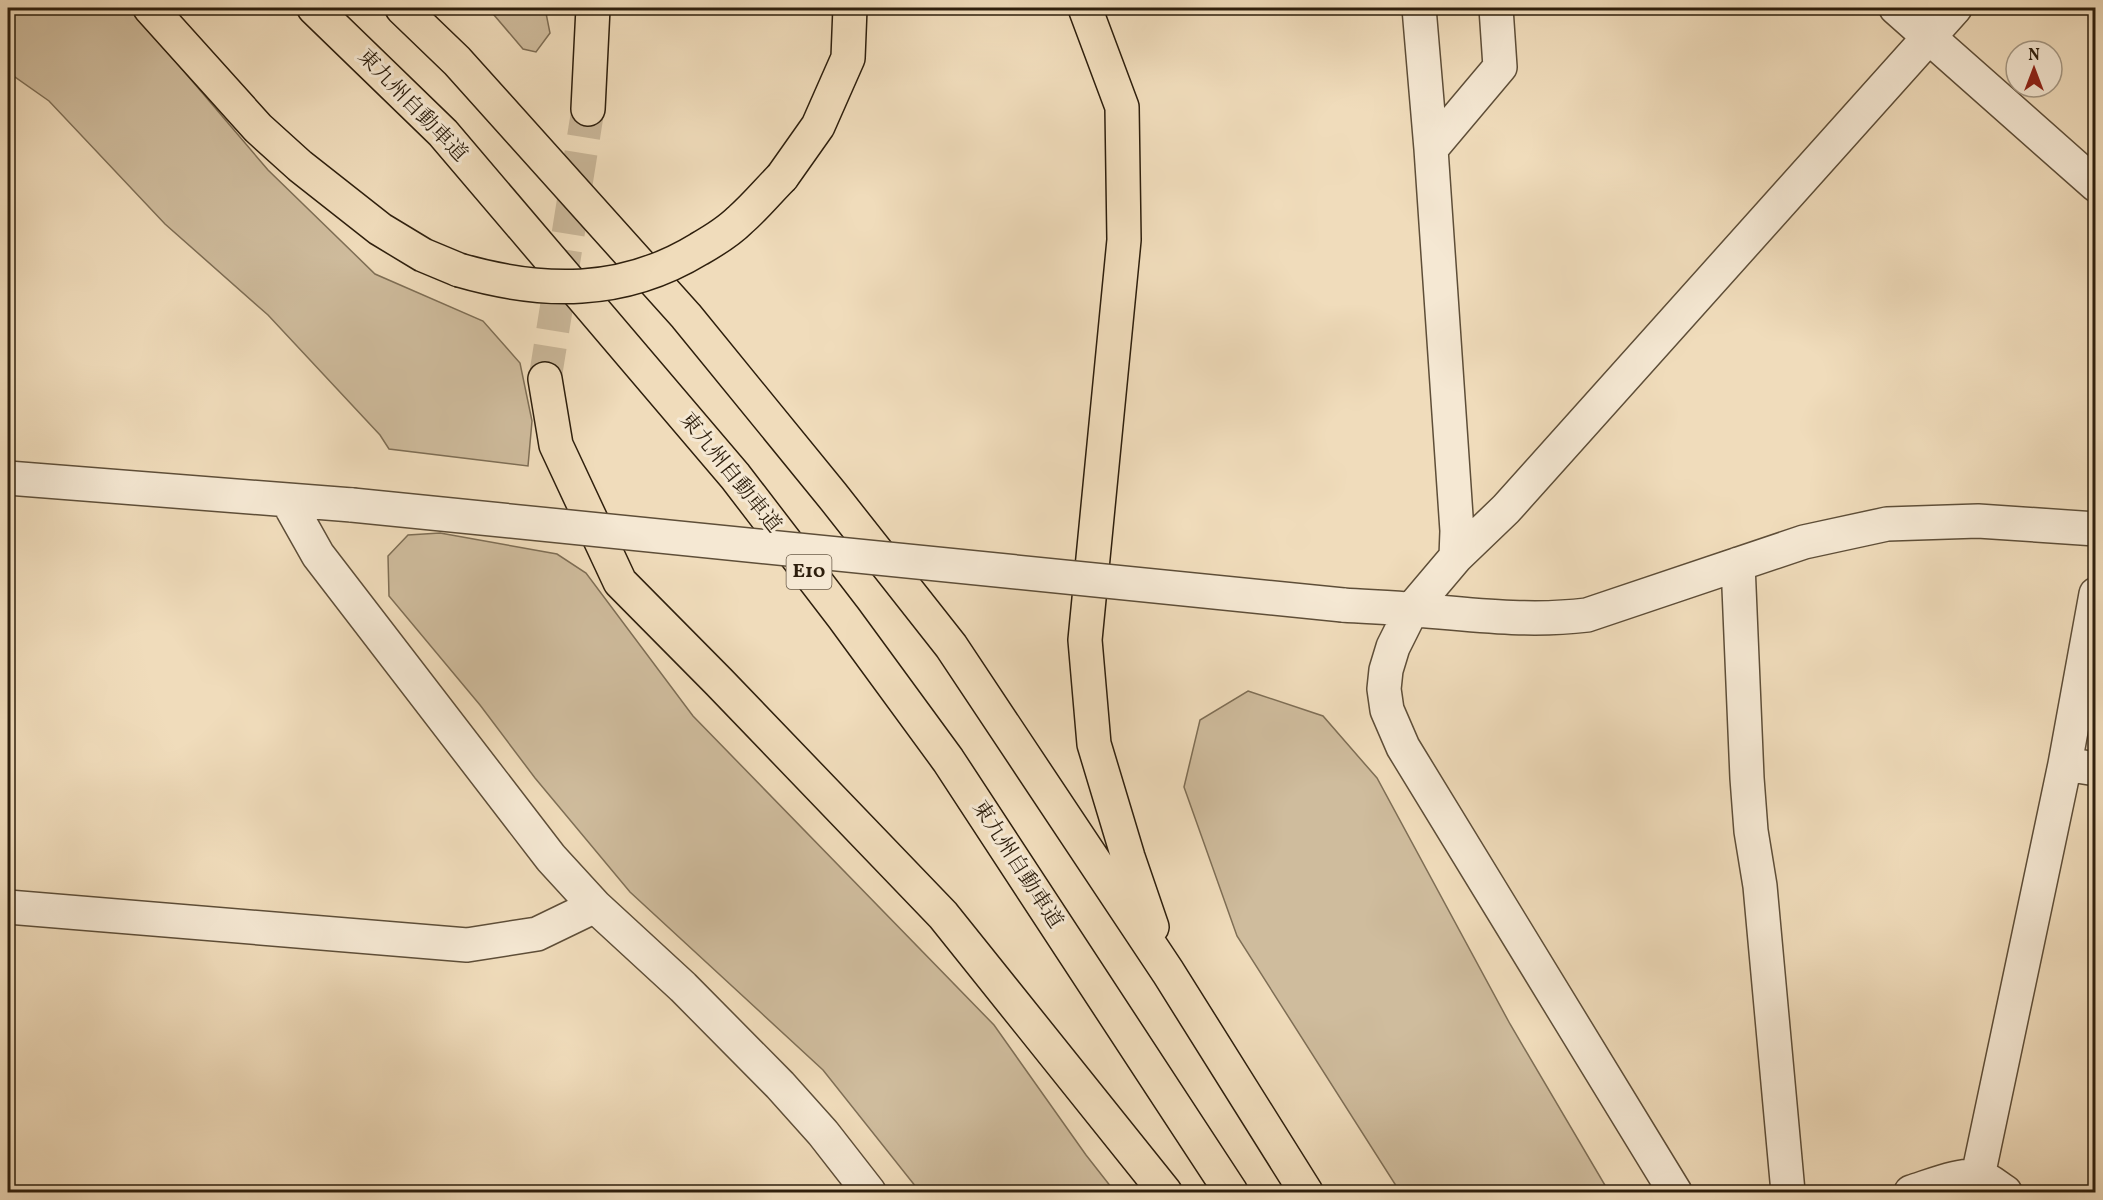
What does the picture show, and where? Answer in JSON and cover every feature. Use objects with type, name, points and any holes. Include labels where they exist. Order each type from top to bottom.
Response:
[{"type":"highway","points":[[150,8],[258,128],[300,166],[380,229],[423,255],[459,270],[520,285],[551,287],[623,281],[652,272],[712,242],[740,221],[782,177],[818,126],[848,58],[850,8]]},
{"type":"highway","name":"東九州自動車道","points":[[314,8],[443,133],[735,476],[844,618],[948,760],[1231,1192]]},
{"type":"highway","points":[[402,8],[457,61],[686,316],[951,646],[1168,972],[1306,1192]]},
{"type":"highway","points":[[588,109],[593,8]]},
{"type":"highway","points":[[1085,8],[1122,107],[1124,240],[1085,640],[1094,744],[1128,857],[1168,972]]},
{"type":"highway","points":[[545,379],[556,445],[620,582],[943,915],[1165,1192]]},
{"type":"street","points":[[1419,8],[1456,511],[1456,557]]},
{"type":"street","points":[[1431,149],[1500,67],[1496,8]]},
{"type":"street","points":[[1896,8],[2096,185]]},
{"type":"street","points":[[1675,1192],[1403,747],[1387,710],[1384,689],[1386,670],[1393,647],[1412,609],[1456,557],[1506,509],[1955,8]]},
{"type":"street","points":[[8,478],[352,505],[1343,605],[1548,618],[1587,615],[1804,542],[1887,524],[1978,521],[2096,529]]},
{"type":"street","points":[[286,500],[318,555],[551,858],[596,906],[683,987],[780,1085],[823,1133],[869,1192]]},
{"type":"street","points":[[1738,564],[1751,831],[1760,886],[1788,1192]]},
{"type":"street","points":[[1911,1192],[1951,1180],[1991,1184],[2080,767],[2096,594]]},
{"type":"street","points":[[8,907],[467,945],[537,934],[596,906]]},
{"type":"shaded area","points":[[8,8],[130,8],[268,170],[375,274],[483,321],[520,363],[532,421],[528,466],[389,449],[380,435],[268,315],[165,224],[49,101],[8,72]]},
{"type":"shaded area","points":[[488,8],[545,8],[550,33],[536,52],[523,49]]},
{"type":"shaded area","points":[[440,533],[557,554],[586,573],[693,716],[994,1025],[1115,1192],[920,1192],[823,1070],[630,892],[389,596],[388,556],[408,535]]},
{"type":"shaded area","points":[[1248,691],[1323,716],[1377,778],[1510,1024],[1609,1192],[1400,1192],[1237,936],[1184,787],[1200,720]]},
{"type":"tunnel","points":[[545,379],[588,109]]}]
